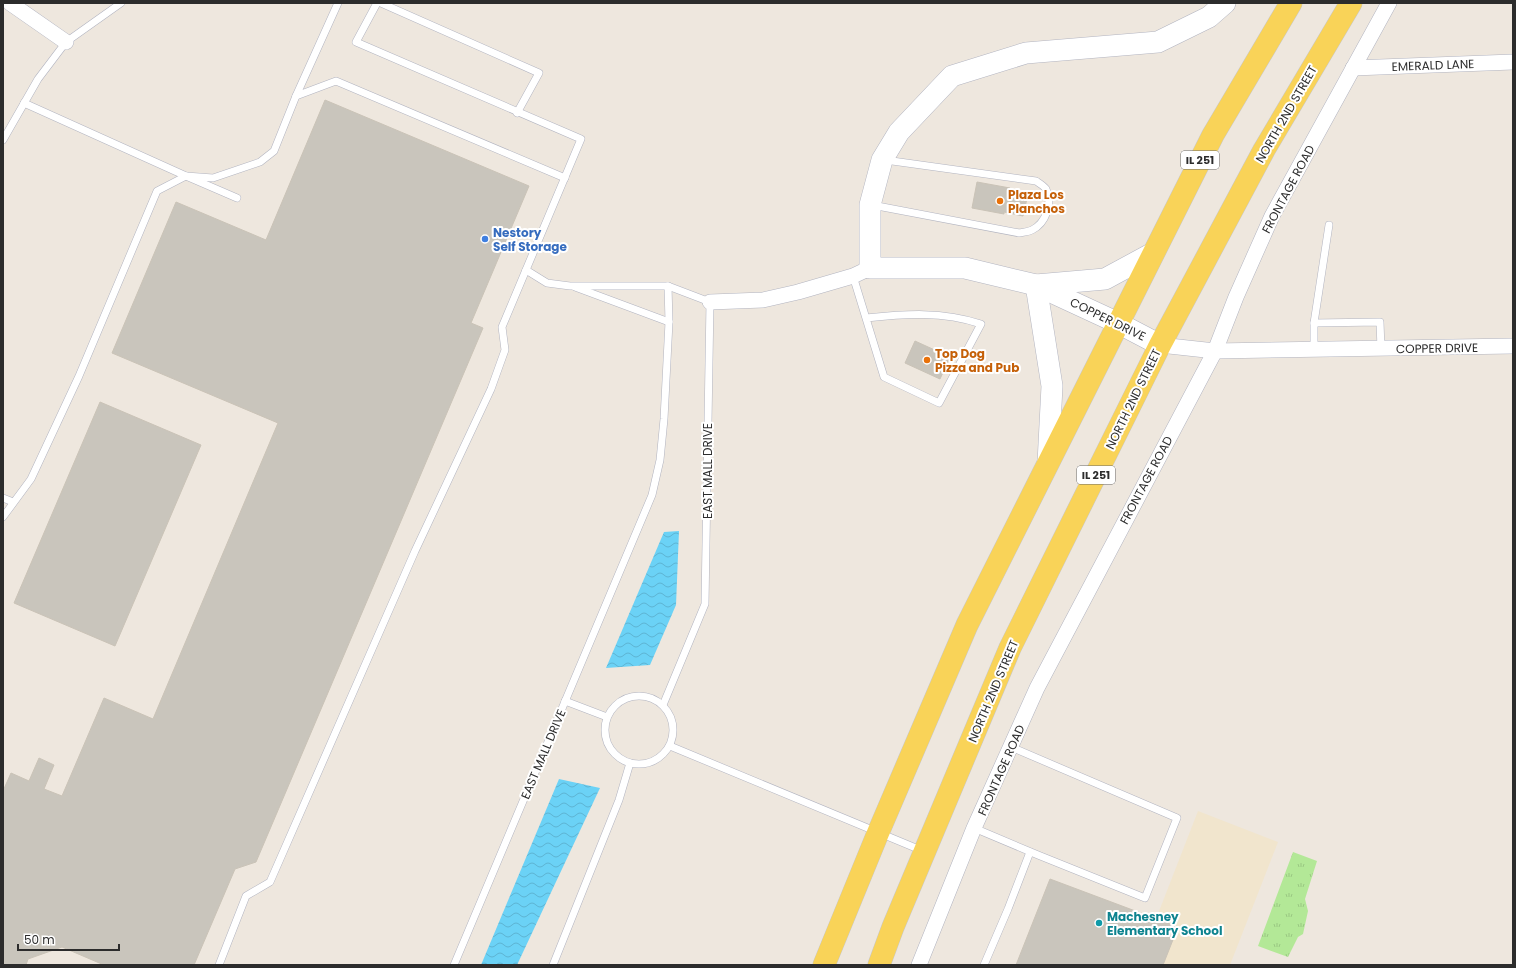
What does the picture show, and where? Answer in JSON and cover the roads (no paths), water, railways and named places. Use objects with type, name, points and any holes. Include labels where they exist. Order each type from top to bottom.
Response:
[{"type":"main road","name":"IL 251","points":[[824,965],[878,833],[967,624],[1213,135],[1291,3]]},
{"type":"main road","name":"NORTH 2ND STREET","points":[[879,965],[893,927],[1010,648],[1160,344],[1264,150],[1351,3]]},
{"type":"street","points":[[10,3],[66,42]]},
{"type":"street","points":[[861,272],[870,205],[882,160],[899,132],[952,76],[1026,53],[1158,42],[1209,17],[1225,3]]},
{"type":"street","name":"FRONTAGE ROAD","points":[[919,965],[974,828],[1037,688],[1215,351],[1236,297],[1272,216],[1388,3]]},
{"type":"street","name":"EMERALD LANE","points":[[1353,68],[1513,62]]},
{"type":"street","points":[[1048,463],[1052,386],[1036,286],[1105,279],[1153,253]]},
{"type":"street","name":"COPPER DRIVE","points":[[710,302],[763,300],[798,292],[861,272],[965,268],[1036,286],[1118,323],[1160,344],[1215,351],[1513,346]]},
{"type":"lane","points":[[3,140],[38,79],[66,42],[121,3]]},
{"type":"lane","points":[[3,517],[30,479],[79,376],[157,191],[186,176],[213,178],[260,162],[274,151],[296,96],[338,3]]},
{"type":"lane","points":[[220,965],[246,896],[270,882],[415,551],[491,389],[505,350],[502,327],[581,139],[517,113],[356,42],[377,3]]},
{"type":"lane","points":[[381,3],[538,73],[517,113]]},
{"type":"lane","points":[[296,96],[336,81],[565,178]]},
{"type":"lane","points":[[24,103],[237,198]]},
{"type":"lane","points":[[870,205],[1019,233],[1031,231],[1040,225],[1046,214],[1049,200],[1045,188],[1036,181],[882,160]]},
{"type":"lane","points":[[1314,350],[1314,323],[1329,225]]},
{"type":"lane","points":[[526,270],[547,283],[570,286],[668,286],[710,302]]},
{"type":"lane","points":[[861,272],[866,318],[884,377],[939,403],[981,324],[966,319],[936,314],[906,313],[866,318]]},
{"type":"lane","points":[[570,286],[669,322]]},
{"type":"lane","name":"EAST MALL DRIVE","points":[[454,965],[652,495],[660,460],[664,419],[669,322],[668,286]]},
{"type":"lane","name":"EAST MALL DRIVE","points":[[663,705],[705,604],[710,302]]},
{"type":"lane","points":[[1314,323],[1380,322],[1381,349]]},
{"type":"lane","points":[[3,498],[13,502]]},
{"type":"lane","points":[[632,696],[643,696],[654,699],[663,705],[670,714],[674,725],[670,746],[663,756],[653,762],[642,764],[630,763],[619,758],[611,750],[606,740],[605,728],[607,717],[613,707],[622,700],[632,696]]},
{"type":"lane","points":[[565,701],[607,717]]},
{"type":"lane","points":[[670,746],[924,852]]},
{"type":"lane","points":[[974,828],[1145,898],[1177,818],[1011,747]]},
{"type":"lane","points":[[553,965],[619,800],[630,763]]},
{"type":"lane","points":[[984,965],[1030,852]]},
{"type":"water","points":[[679,531],[676,605],[650,665],[606,668],[664,532]]},
{"type":"water","points":[[559,779],[600,788],[517,965],[481,965]]},
{"type":"place","name":"Plaza Los Planchos","points":[[1000,201]]},
{"type":"place","name":"Nestory Self Storage","points":[[485,239]]},
{"type":"place","name":"Top Dog Pizza and Pub","points":[[927,360]]},
{"type":"place","name":"Machesney Elementary School","points":[[1099,923]]}]
